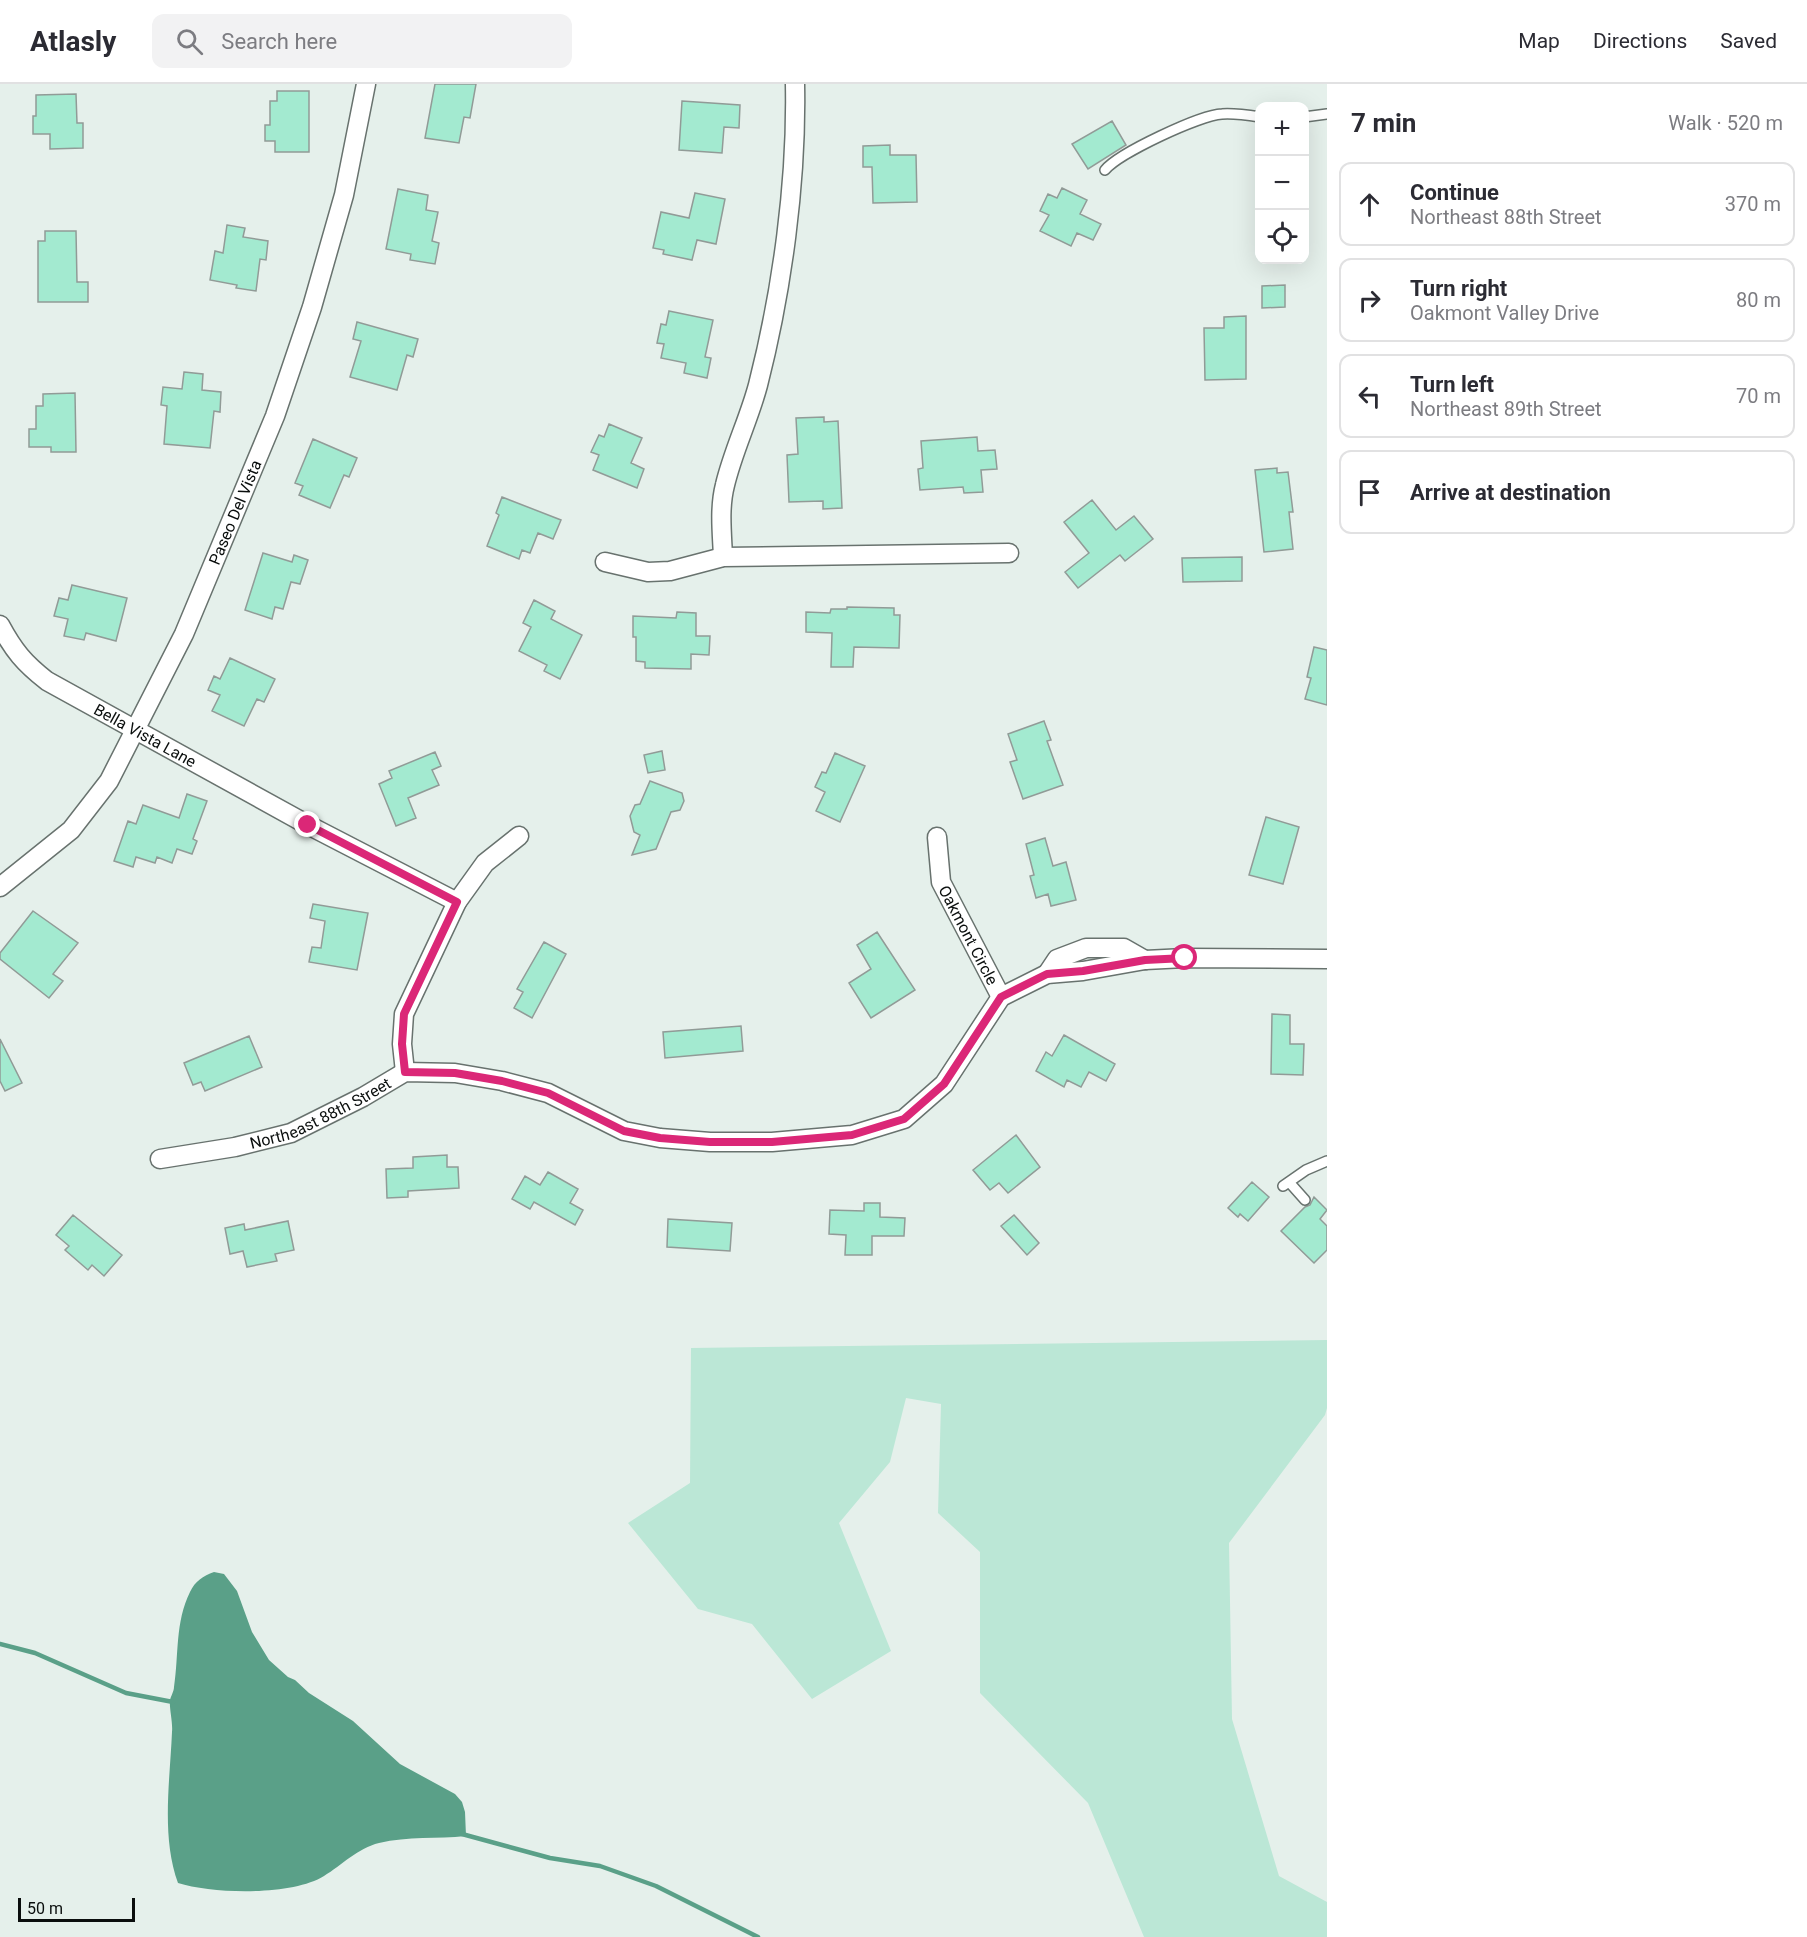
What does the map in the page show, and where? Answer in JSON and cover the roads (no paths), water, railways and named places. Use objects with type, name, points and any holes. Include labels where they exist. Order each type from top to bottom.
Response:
[{"type":"street","name":"Paseo Del Vista","points":[[0,887],[71,830],[109,781],[184,634],[275,416],[312,307],[344,195],[366,84]]},
{"type":"street","points":[[723,557],[722,509],[725,485],[757,387],[775,309],[796,132],[795,84]]},
{"type":"street","points":[[604,562],[648,572],[670,571],[723,557],[1009,553]]},
{"type":"street","name":"Bella Vista Lane","points":[[0,625],[10,644],[25,664],[47,681],[308,825],[457,902]]},
{"type":"street","points":[[405,1072],[402,1044],[404,1014],[457,902],[485,863],[519,836]]},
{"type":"street","name":"Oakmont Circle","points":[[937,837],[941,882],[1001,997]]},
{"type":"street","points":[[1001,997],[1047,974],[1057,959],[1086,948],[1124,948],[1145,960],[1327,959]]},
{"type":"street","name":"Northeast 88th Street","points":[[160,1159],[235,1148],[291,1133],[363,1097],[405,1072],[455,1073],[502,1081],[548,1093],[624,1131],[660,1138],[710,1142],[772,1142],[852,1135],[904,1119],[944,1084],[1001,997]]},
{"type":"lane","points":[[1105,170],[1111,163],[1139,146],[1204,118],[1221,114],[1255,117]]},
{"type":"lane","points":[[1309,116],[1327,114]]},
{"type":"lane","points":[[1305,1200],[1286,1184],[1306,1170],[1327,1161]]},
{"type":"waterway","points":[[0,1644],[35,1653],[126,1693],[173,1702]]},
{"type":"waterway","points":[[462,1834],[550,1858],[600,1866],[656,1886],[758,1937]]}]
